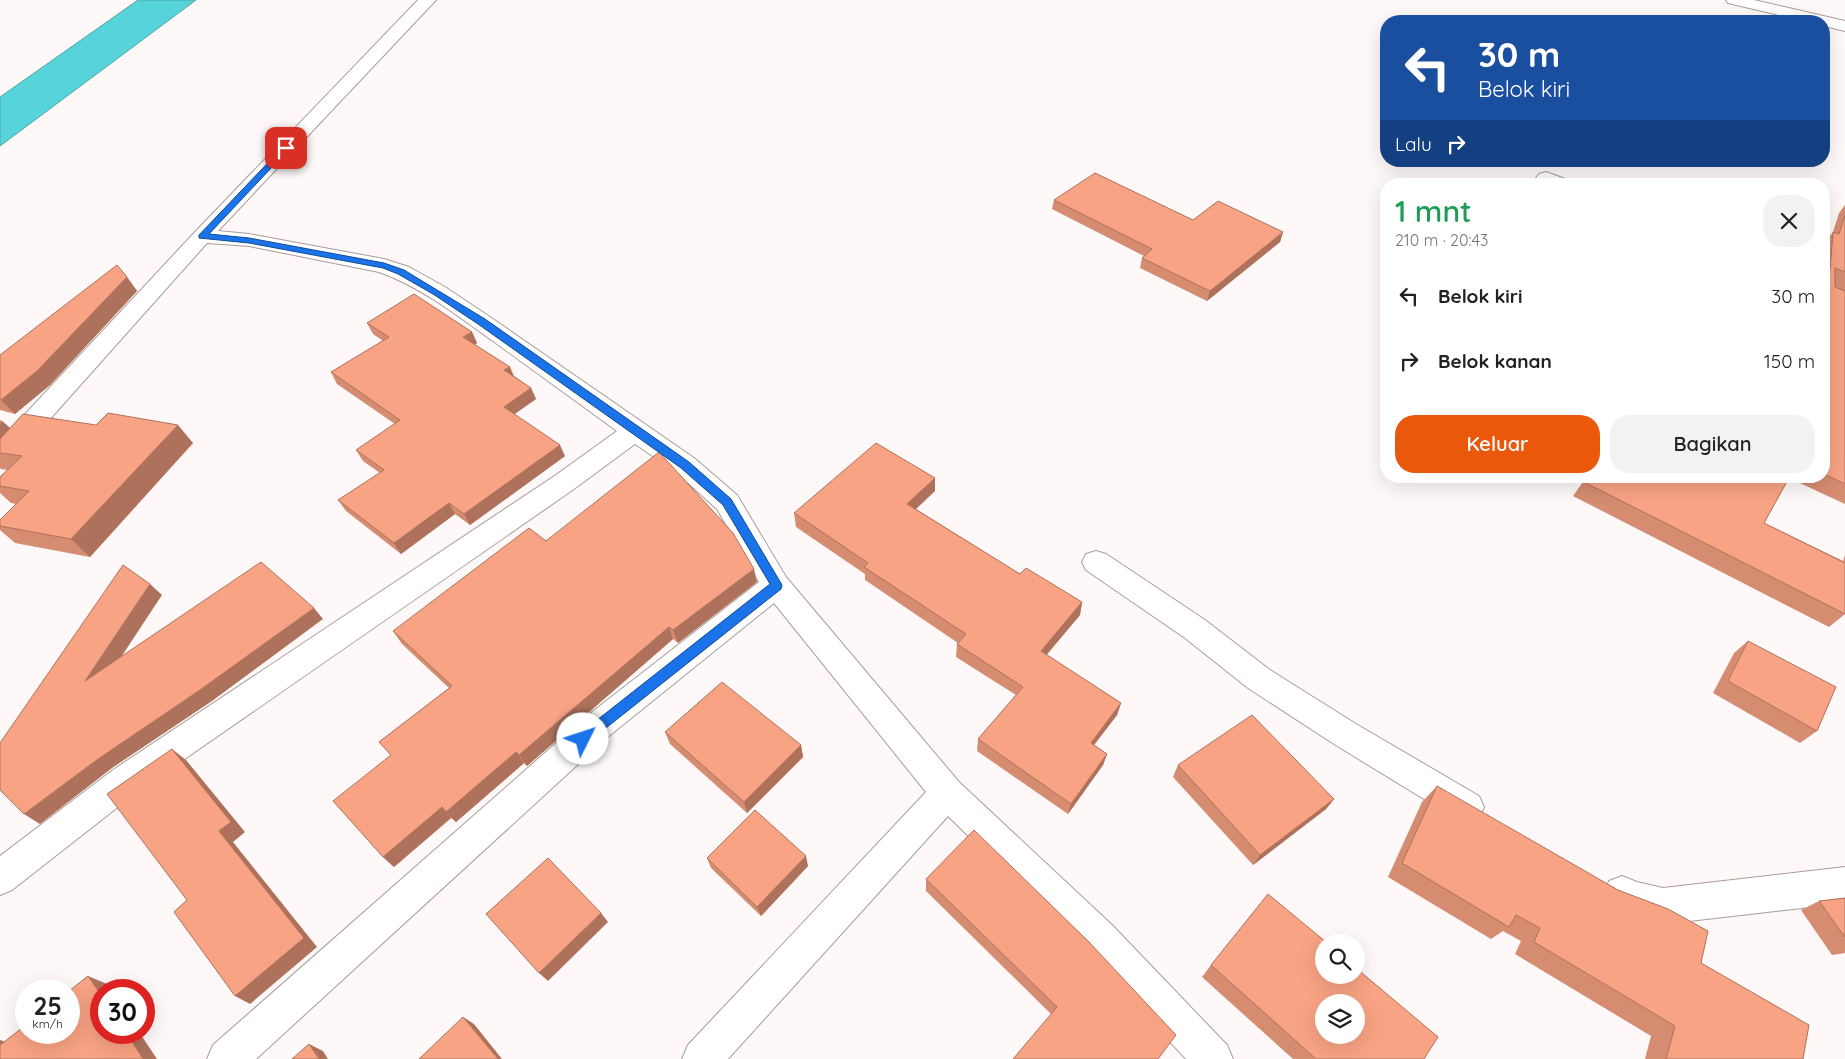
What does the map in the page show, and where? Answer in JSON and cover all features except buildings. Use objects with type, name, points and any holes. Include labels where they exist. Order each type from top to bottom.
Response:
[{"type":"street","points":[[0,458],[202,236],[428,0]]},
{"type":"street","points":[[1734,0],[1798,15]]},
{"type":"street","points":[[1830,22],[1845,26]]},
{"type":"street","points":[[202,236],[249,240],[384,266],[401,272],[437,292],[482,322],[685,465],[727,502],[776,585],[947,793],[1099,938],[1200,1054]]},
{"type":"street","points":[[0,878],[125,781],[565,482],[635,431]]},
{"type":"street","points":[[1096,562],[1195,629],[1259,679],[1406,772],[1493,822]]},
{"type":"street","points":[[227,1059],[598,726],[776,585]]},
{"type":"street","points":[[702,1059],[947,793]]},
{"type":"street","points":[[1594,879],[1637,900],[1663,906],[1845,885]]},
{"type":"water","points":[[138,0],[196,0],[0,146],[0,97]]},
{"type":"route","points":[[286,148],[202,236],[249,240],[384,266],[401,272],[437,292],[685,465],[727,502],[776,585],[583,739]]}]
